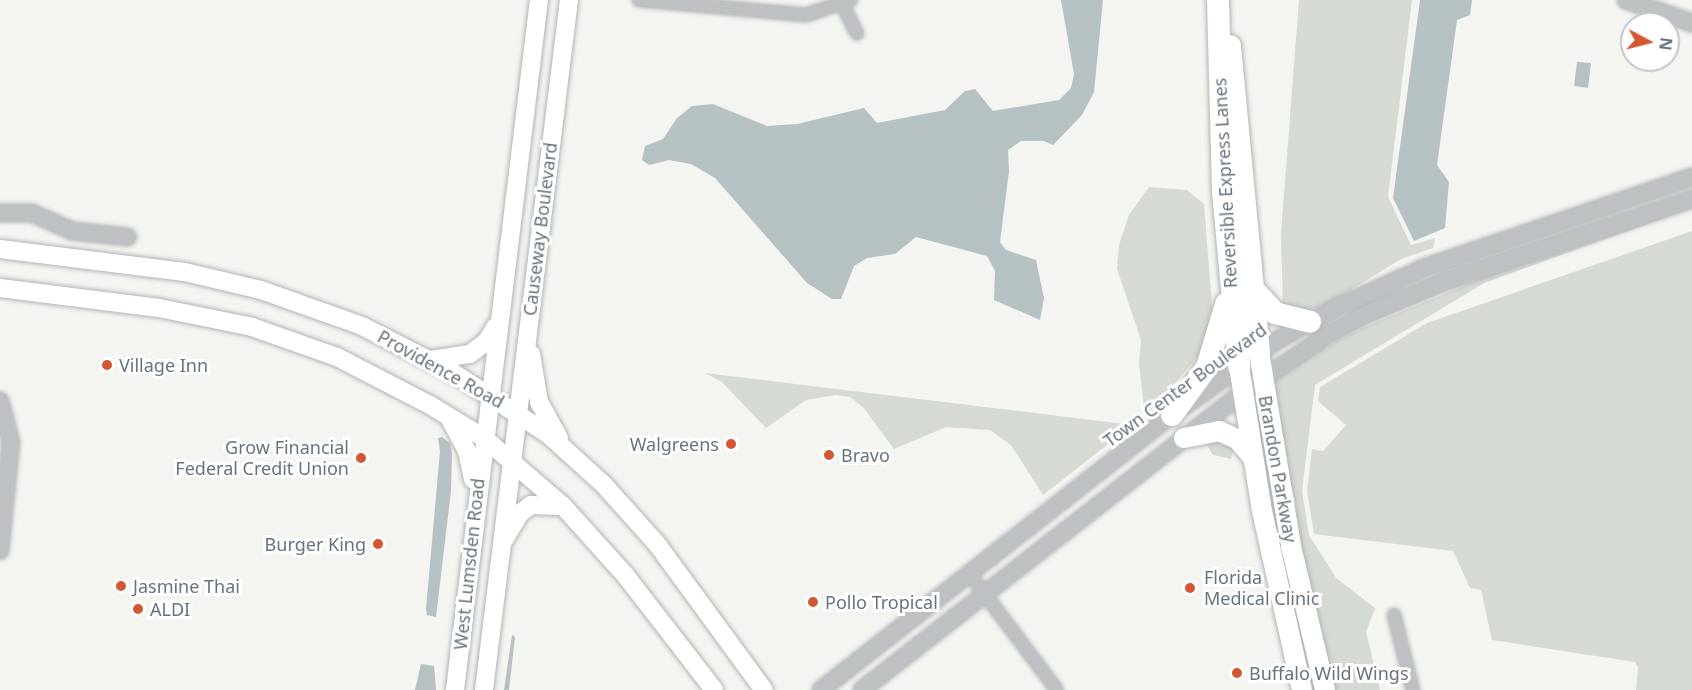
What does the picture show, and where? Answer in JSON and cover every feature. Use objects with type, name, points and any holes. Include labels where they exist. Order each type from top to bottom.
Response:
[{"type":"highway","name":"Reversible Express Lanes","points":[[1218,0],[1219,108],[1229,278],[1239,366]]},
{"type":"highway","name":"Reversible Express Lanes","points":[[1226,0],[1259,352]]},
{"type":"highway","points":[[1172,415],[1200,380],[1213,354],[1223,322],[1229,278]]},
{"type":"highway","points":[[1253,289],[1275,314],[1310,322]]},
{"type":"main road","name":"Causeway Boulevard","points":[[484,438],[539,0]]},
{"type":"main road","name":"Causeway Boulevard","points":[[511,459],[569,0]]},
{"type":"main road","name":"Providence Road","points":[[0,249],[175,271],[252,287],[330,313],[431,360],[489,394],[566,449],[644,529],[764,690]]},
{"type":"main road","name":"Providence Road","points":[[0,288],[183,312],[269,332],[363,369],[447,415],[484,438],[511,459],[563,506],[626,576],[714,690]]},
{"type":"main road","points":[[431,360],[470,354],[487,341],[499,322]]},
{"type":"main road","points":[[528,322],[536,393],[566,449]]},
{"type":"main road","name":"Brandon Parkway","points":[[1259,352],[1291,546],[1325,690]]},
{"type":"main road","name":"Brandon Parkway","points":[[1239,366],[1252,457],[1302,690]]},
{"type":"main road","points":[[447,415],[467,451],[477,499]]},
{"type":"main road","points":[[1184,438],[1219,431],[1237,439],[1252,457]]},
{"type":"main road","name":"West Lumsden Road","points":[[455,690],[484,438]]},
{"type":"main road","name":"West Lumsden Road","points":[[484,690],[511,459]]},
{"type":"main road","points":[[500,547],[520,513],[531,505],[563,506]]},
{"type":"street","points":[[639,0],[764,14],[806,15],[847,2],[857,33]]},
{"type":"street","points":[[764,14],[765,0]]},
{"type":"street","points":[[1626,0],[1692,23]]},
{"type":"street","name":"Town Center Boulevard","points":[[821,690],[1172,415],[1259,352],[1310,322],[1426,267],[1692,177]]},
{"type":"street","points":[[862,690],[1242,393],[1326,336],[1406,297],[1692,199]]},
{"type":"street","points":[[0,213],[32,213],[72,231],[128,237]]},
{"type":"street","points":[[0,550],[11,442],[2,408]]},
{"type":"street","points":[[969,573],[1057,690]]},
{"type":"street","points":[[1394,615],[1413,690]]},
{"type":"shaded area","points":[[1061,0],[1103,0],[1094,92],[1082,115],[1053,145],[1044,141],[1021,141],[1008,150],[1009,171],[1000,242],[1006,250],[1036,260],[1044,298],[1040,320],[994,300],[995,271],[987,256],[916,237],[895,254],[867,258],[854,266],[841,299],[832,299],[807,283],[715,178],[691,164],[669,160],[649,165],[642,160],[645,146],[663,139],[677,118],[692,106],[713,104],[767,126],[797,124],[864,108],[877,123],[945,110],[965,91],[975,89],[993,111],[1059,100],[1071,88],[1074,74]]},
{"type":"shaded area","points":[[1299,0],[1412,0],[1388,197],[1411,245],[1435,238],[1433,248],[1401,259],[1328,304],[1303,312],[1283,306],[1281,233]]},
{"type":"shaded area","points":[[1420,0],[1472,0],[1470,15],[1457,20],[1437,165],[1449,182],[1445,228],[1414,241],[1393,198]]},
{"type":"shaded area","points":[[1577,62],[1591,63],[1588,88],[1574,86]]},
{"type":"shaded area","points":[[1149,187],[1187,190],[1204,204],[1214,330],[1211,342],[1145,417],[1139,363],[1141,340],[1117,269],[1119,245],[1129,215]]},
{"type":"shaded area","points":[[1692,208],[1484,283],[1315,385],[1302,491],[1309,535],[1336,578],[1375,608],[1366,632],[1380,690],[1333,690],[1290,499],[1274,381],[1299,361],[1362,328],[1507,268]]},
{"type":"shaded area","points":[[1692,231],[1692,690],[1636,690],[1638,667],[1635,662],[1492,640],[1481,590],[1470,588],[1453,551],[1314,534],[1307,491],[1312,449],[1323,451],[1346,425],[1318,401],[1320,387],[1427,323]]},
{"type":"shaded area","points":[[705,373],[1132,425],[1135,423],[1043,495],[1011,445],[990,430],[946,427],[894,449],[863,407],[850,397],[835,395],[806,400],[766,428],[722,382]]},
{"type":"shaded area","points":[[1253,408],[1260,408],[1318,690],[1307,690],[1293,628]]},
{"type":"shaded area","points":[[442,437],[450,443],[452,454],[451,491],[436,617],[427,615],[426,609],[440,451],[438,438]]},
{"type":"shaded area","points":[[1211,438],[1234,448],[1231,459],[1213,455],[1208,447]]},
{"type":"shaded area","points":[[512,635],[515,637],[509,690],[504,690]]},
{"type":"shaded area","points":[[421,664],[434,666],[436,690],[415,690]]},
{"type":"place","name":"Village Inn","points":[[107,365]]},
{"type":"place","name":"Walgreens","points":[[731,444]]},
{"type":"place","name":"Bravo","points":[[829,455]]},
{"type":"place","name":"Grow Financial Federal Credit Union","points":[[361,458]]},
{"type":"place","name":"Burger King","points":[[378,544]]},
{"type":"place","name":"Jasmine Thai","points":[[121,586]]},
{"type":"place","name":"Florida Medical Clinic","points":[[1190,588]]},
{"type":"place","name":"Pollo Tropical","points":[[813,602]]},
{"type":"place","name":"ALDI","points":[[138,609]]},
{"type":"place","name":"Buffalo Wild Wings","points":[[1237,673]]}]
